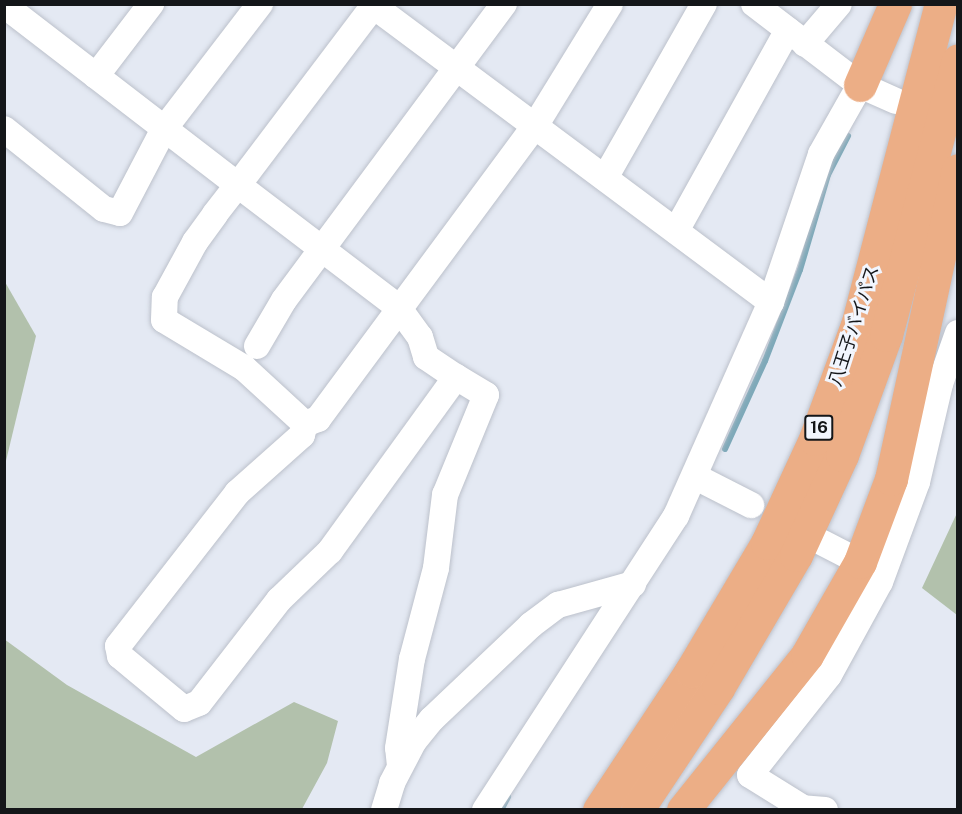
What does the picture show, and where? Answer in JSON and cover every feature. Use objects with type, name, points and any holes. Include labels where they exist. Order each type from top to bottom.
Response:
[{"type":"highway","points":[[860,85],[895,4]]},
{"type":"highway","name":"八王子バイパス","points":[[599,810],[691,671],[761,553],[815,439],[858,322],[941,4]]},
{"type":"highway","name":"八王子バイパス","points":[[637,810],[718,688],[795,555],[842,455],[886,335],[957,60]]},
{"type":"highway","points":[[683,810],[870,572],[957,170]]},
{"type":"street","points":[[96,76],[151,4]]},
{"type":"street","points":[[4,129],[104,209],[120,213],[164,129],[260,4]]},
{"type":"street","points":[[250,358],[284,300],[459,69],[504,4]]},
{"type":"street","points":[[304,424],[318,418],[398,307],[535,126],[610,4]]},
{"type":"street","points":[[604,178],[704,4]]},
{"type":"street","points":[[754,4],[860,85],[896,102]]},
{"type":"street","points":[[676,231],[796,37],[839,4]]},
{"type":"street","points":[[4,5],[32,13],[96,76],[398,307],[420,338],[426,357],[486,395],[445,495],[436,568],[412,659],[398,748],[400,766]]},
{"type":"street","points":[[456,377],[330,551],[279,600],[199,703],[184,709],[120,656],[118,645],[237,493],[302,435],[304,424],[250,358],[170,324],[162,311],[165,297],[195,242],[373,5],[771,302]]},
{"type":"street","points":[[485,810],[676,516],[696,477],[771,302],[817,163],[860,85]]},
{"type":"street","points":[[825,810],[803,808],[750,775],[829,675],[870,572],[917,482],[940,384],[957,333]]},
{"type":"street","points":[[696,477],[751,505]]},
{"type":"street","points":[[823,543],[870,572]]},
{"type":"street","points":[[384,810],[400,766],[432,719],[531,625],[558,605],[633,584]]},
{"type":"green space","points":[[4,282],[36,336],[5,465]]},
{"type":"green space","points":[[957,513],[957,615],[922,588]]},
{"type":"green space","points":[[4,639],[67,685],[196,757],[294,702],[338,721],[327,763],[302,809],[5,809]]},
{"type":"waterway","points":[[725,449],[765,361],[800,270],[828,175],[848,136]]},
{"type":"waterway","points":[[501,810],[508,797]]}]
